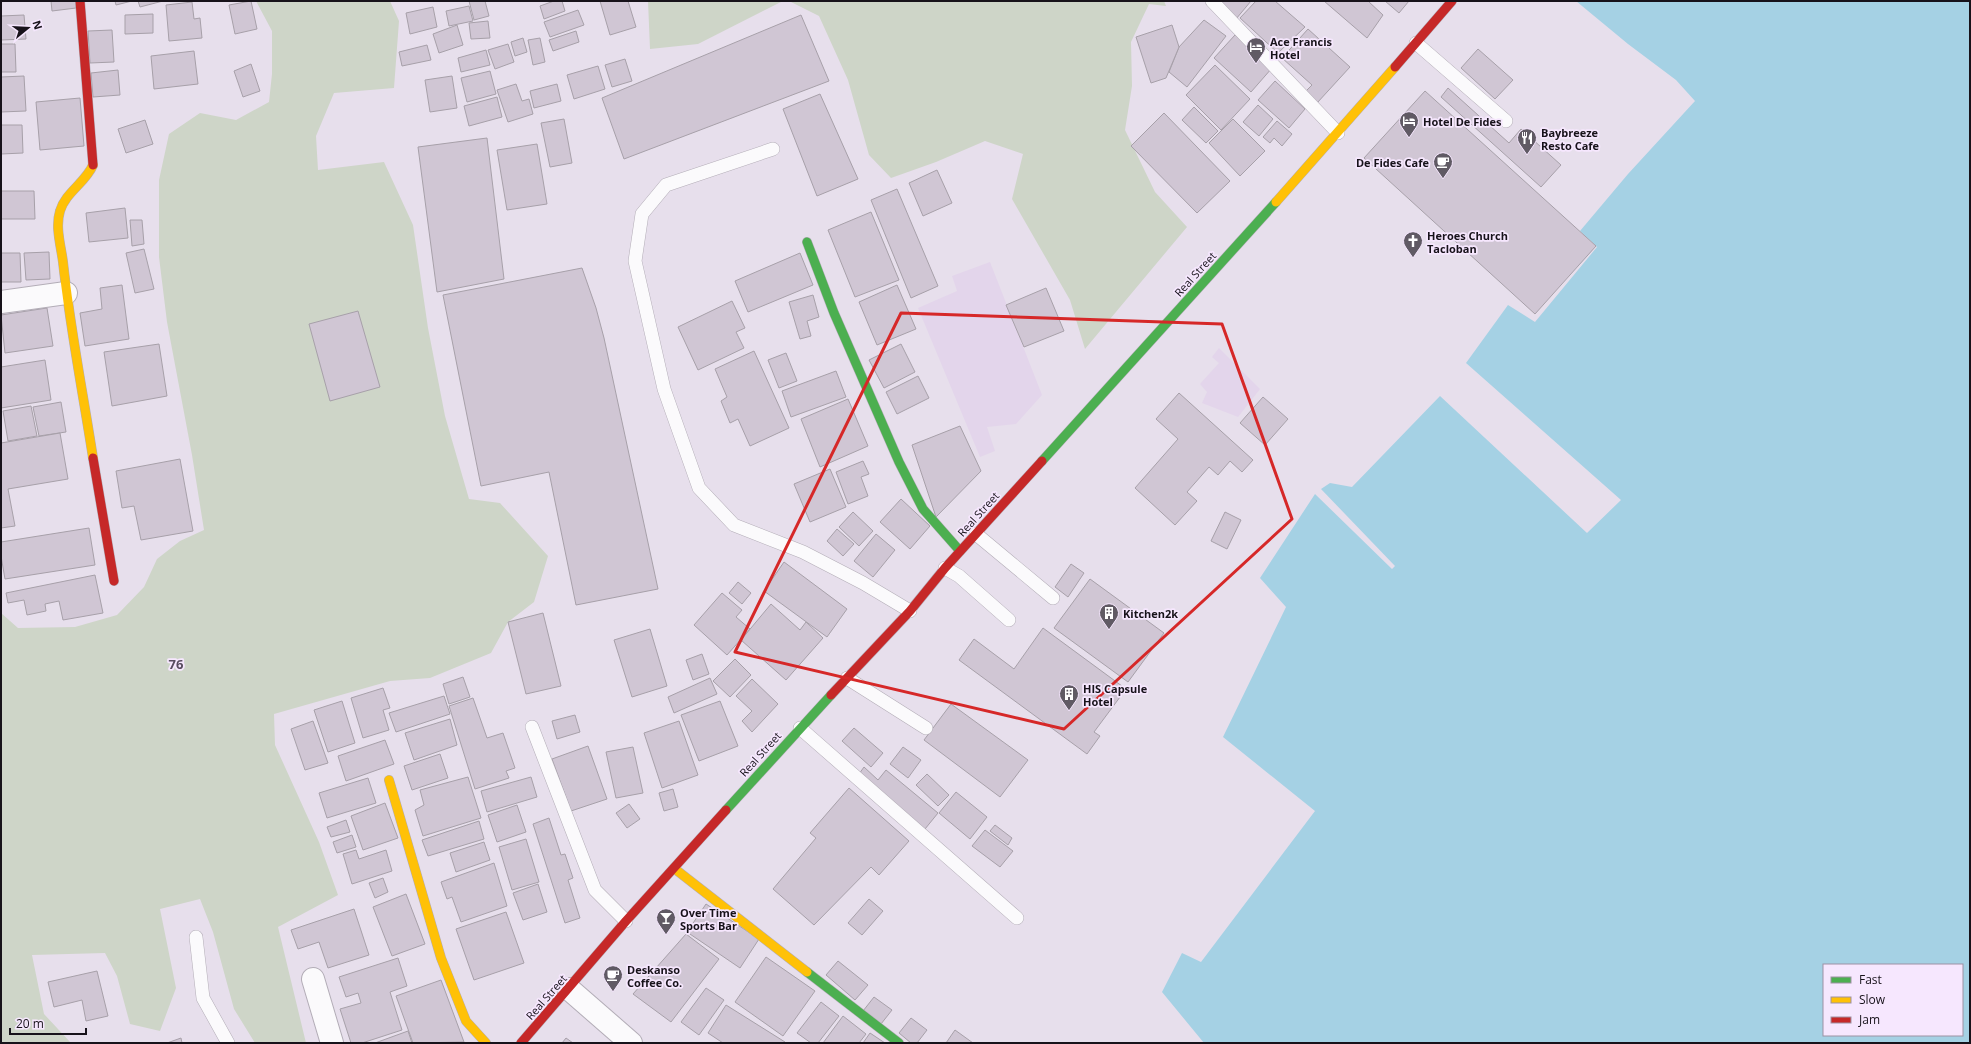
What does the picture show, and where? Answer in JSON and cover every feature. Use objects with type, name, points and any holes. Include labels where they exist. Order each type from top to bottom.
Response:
[{"type":"street","points":[[80,1],[94,163],[89,174],[66,200],[60,210],[58,223],[66,293],[114,581]]},
{"type":"street","name":"Real Street","points":[[522,1043],[626,921],[675,869],[800,728],[910,611],[960,551],[1338,133],[1452,1]]},
{"type":"street","points":[[808,242],[834,313],[899,462],[923,509],[960,551]]},
{"type":"street","points":[[1,302],[66,293]]},
{"type":"street","points":[[388,780],[441,958],[466,1021],[486,1043]]},
{"type":"street","points":[[675,869],[899,1043]]},
{"type":"street","points":[[313,979],[332,1043]]},
{"type":"street","points":[[569,989],[631,1043]]},
{"type":"lane","points":[[1212,1],[1338,133]]},
{"type":"lane","points":[[1416,43],[1506,121]]},
{"type":"lane","points":[[773,149],[666,185],[642,214],[635,261],[664,389],[699,488],[734,525],[804,552],[863,583],[910,611]]},
{"type":"lane","points":[[976,534],[1053,598]]},
{"type":"lane","points":[[945,568],[959,576],[1009,620]]},
{"type":"lane","points":[[847,678],[926,728]]},
{"type":"lane","points":[[532,727],[595,890],[626,921]]},
{"type":"lane","points":[[800,728],[1018,918]]},
{"type":"lane","points":[[196,937],[203,998],[228,1043]]},
{"type":"highlighted area","points":[[901,313],[1222,324],[1292,519],[1064,729],[735,652]]},
{"type":"shaded area","points":[[256,1],[390,1],[399,21],[394,88],[334,93],[316,136],[318,170],[384,162],[413,225],[428,328],[445,416],[469,499],[500,503],[548,556],[534,602],[508,622],[491,653],[430,678],[390,681],[274,714],[275,745],[319,842],[338,895],[278,927],[306,1043],[255,1043],[234,1009],[213,932],[200,899],[160,909],[176,988],[160,1031],[130,1024],[117,976],[105,953],[32,955],[44,1014],[71,1043],[1,1043],[1,613],[18,628],[75,627],[117,615],[144,587],[157,559],[180,541],[204,530],[192,455],[167,322],[159,257],[159,180],[169,134],[200,113],[236,120],[269,102],[272,74],[272,31]]},
{"type":"shaded area","points":[[648,1],[783,1],[698,44],[650,49]]},
{"type":"shaded area","points":[[789,1],[1164,1],[1166,6],[1149,4],[1131,42],[1132,86],[1125,130],[1155,192],[1187,227],[1085,349],[1070,300],[1012,199],[1023,154],[985,141],[936,162],[891,178],[869,155],[848,80],[819,16]]},
{"type":"shaded area","points":[[990,262],[1042,395],[1016,424],[987,427],[995,451],[980,457],[918,308],[957,291],[952,276]]},
{"type":"shaded area","points":[[1219,348],[1260,389],[1238,417],[1202,403],[1207,392],[1200,384],[1219,363],[1212,357]]},
{"type":"water","points":[[1576,1],[1970,1],[1970,1043],[1204,1043],[1162,992],[1182,953],[1201,962],[1315,811],[1223,737],[1286,607],[1260,578],[1315,494],[1392,569],[1395,566],[1321,489],[1330,483],[1352,487],[1440,396],[1587,533],[1621,500],[1466,363],[1508,305],[1535,322],[1597,247],[1580,231],[1628,174],[1695,101],[1676,80],[1628,44]]},
{"type":"building","points":[[51,1],[76,1],[76,8],[52,11]]},
{"type":"building","points":[[115,1],[132,1],[116,5]]},
{"type":"building","points":[[138,1],[163,1],[140,7]]},
{"type":"building","points":[[251,1],[257,29],[235,34],[229,5]]},
{"type":"building","points":[[469,1],[485,1],[489,16],[474,20]]},
{"type":"building","points":[[554,1],[562,1],[565,11],[544,19],[540,6]]},
{"type":"building","points":[[600,1],[628,1],[636,27],[610,35]]},
{"type":"building","points":[[1219,1],[1251,1],[1236,19]]},
{"type":"building","points":[[1256,1],[1275,1],[1305,27],[1278,53],[1240,18]]},
{"type":"building","points":[[1324,1],[1368,1],[1383,15],[1367,38]]},
{"type":"building","points":[[1385,1],[1409,1],[1399,13]]},
{"type":"building","points":[[192,2],[194,19],[200,18],[202,38],[169,41],[166,5]]},
{"type":"building","points":[[469,6],[473,21],[449,26],[446,11]]},
{"type":"building","points":[[433,7],[437,27],[410,34],[406,13]]},
{"type":"building","points":[[578,10],[584,25],[550,37],[544,22]]},
{"type":"building","points":[[153,14],[153,33],[125,34],[125,15]]},
{"type":"building","points":[[24,15],[26,39],[1,40],[1,16]]},
{"type":"building","points":[[801,15],[829,81],[624,159],[602,98]]},
{"type":"building","points":[[1204,20],[1226,36],[1187,87],[1169,72],[1179,47]]},
{"type":"building","points":[[488,21],[490,38],[471,39],[469,23]]},
{"type":"building","points":[[457,25],[463,45],[439,53],[433,34]]},
{"type":"building","points":[[1172,25],[1179,47],[1166,78],[1151,83],[1136,37]]},
{"type":"building","points":[[1308,29],[1350,67],[1317,103],[1305,92],[1312,85],[1282,58]]},
{"type":"building","points":[[112,30],[114,62],[90,63],[88,31]]},
{"type":"building","points":[[576,31],[579,42],[553,51],[549,40]]},
{"type":"building","points":[[1235,35],[1272,68],[1251,92],[1214,58]]},
{"type":"building","points":[[523,38],[527,52],[515,56],[511,42]]},
{"type":"building","points":[[540,38],[545,62],[533,65],[528,40]]},
{"type":"building","points":[[1,44],[15,44],[16,72],[1,72]]},
{"type":"building","points":[[508,44],[514,62],[495,69],[488,50]]},
{"type":"building","points":[[427,45],[431,60],[402,66],[399,52]]},
{"type":"building","points":[[1478,49],[1513,80],[1495,99],[1461,68]]},
{"type":"building","points":[[486,50],[490,65],[461,72],[458,58]]},
{"type":"building","points":[[194,51],[198,84],[154,89],[151,56]]},
{"type":"building","points":[[625,59],[632,81],[612,87],[605,65]]},
{"type":"building","points":[[251,64],[260,91],[243,97],[234,71]]},
{"type":"building","points":[[1215,65],[1250,99],[1221,130],[1186,95]]},
{"type":"building","points":[[598,66],[605,89],[574,99],[567,75]]},
{"type":"building","points":[[118,70],[120,95],[93,97],[91,73]]},
{"type":"building","points":[[490,71],[496,94],[467,102],[461,78]]},
{"type":"building","points":[[24,76],[26,111],[1,112],[1,77]]},
{"type":"building","points":[[452,76],[457,108],[430,112],[425,80]]},
{"type":"building","points":[[1275,81],[1305,109],[1289,128],[1258,100]]},
{"type":"building","points":[[516,84],[522,101],[529,99],[533,114],[508,122],[497,90]]},
{"type":"building","points":[[557,84],[561,101],[534,108],[530,91]]},
{"type":"building","points":[[1448,88],[1509,143],[1521,129],[1561,165],[1541,187],[1441,97]]},
{"type":"building","points":[[1425,91],[1596,246],[1535,314],[1364,158]]},
{"type":"building","points":[[820,94],[858,179],[817,196],[783,109]]},
{"type":"building","points":[[497,97],[502,117],[469,126],[464,106]]},
{"type":"building","points":[[80,98],[84,146],[40,150],[36,102]]},
{"type":"building","points":[[1258,105],[1273,119],[1259,136],[1243,122]]},
{"type":"building","points":[[1194,107],[1218,131],[1206,143],[1182,120]]},
{"type":"building","points":[[1164,113],[1230,181],[1197,213],[1131,146]]},
{"type":"building","points":[[564,119],[572,163],[550,167],[541,123]]},
{"type":"building","points":[[1233,119],[1265,151],[1240,176],[1209,143]]},
{"type":"building","points":[[145,120],[153,144],[126,153],[118,129]]},
{"type":"building","points":[[1277,121],[1292,134],[1282,146],[1274,138],[1270,143],[1263,137]]},
{"type":"building","points":[[1,125],[22,125],[23,153],[1,154]]},
{"type":"building","points":[[487,138],[504,279],[437,292],[418,147]]},
{"type":"building","points":[[537,144],[547,204],[507,210],[497,150]]},
{"type":"building","points":[[937,170],[952,203],[923,216],[909,183]]},
{"type":"building","points":[[897,189],[938,286],[911,298],[871,200]]},
{"type":"building","points":[[1,191],[34,191],[35,219],[1,219]]},
{"type":"building","points":[[125,208],[128,238],[89,242],[86,213]]},
{"type":"building","points":[[871,212],[899,280],[855,297],[828,230]]},
{"type":"building","points":[[130,220],[142,220],[144,244],[132,246]]},
{"type":"building","points":[[144,249],[154,289],[135,293],[126,253]]},
{"type":"building","points":[[49,252],[50,279],[26,280],[24,253]]},
{"type":"building","points":[[1,253],[20,253],[21,282],[1,282]]},
{"type":"building","points":[[800,253],[813,285],[748,312],[735,281]]},
{"type":"building","points":[[582,268],[596,308],[604,338],[658,589],[576,605],[549,472],[481,486],[443,295]]},
{"type":"building","points":[[122,285],[129,339],[85,346],[80,313],[102,309],[100,288]]},
{"type":"building","points":[[897,285],[916,329],[877,345],[859,302]]},
{"type":"building","points":[[1046,288],[1064,331],[1024,347],[1006,305]]},
{"type":"building","points":[[813,295],[819,317],[807,321],[811,336],[800,339],[789,302]]},
{"type":"building","points":[[732,301],[745,328],[736,332],[744,348],[698,370],[678,327]]},
{"type":"building","points":[[47,308],[53,346],[5,353],[1,315]]},
{"type":"building","points":[[358,311],[380,387],[330,401],[309,324]]},
{"type":"building","points":[[159,344],[167,396],[112,406],[104,352]]},
{"type":"building","points":[[901,344],[915,372],[884,388],[869,360]]},
{"type":"building","points":[[754,351],[789,428],[750,446],[738,419],[730,423],[721,401],[727,397],[715,369]]},
{"type":"building","points":[[786,353],[797,381],[779,388],[768,360]]},
{"type":"building","points":[[45,360],[51,400],[1,408],[1,367]]},
{"type":"building","points":[[836,371],[846,397],[791,417],[782,391]]},
{"type":"building","points":[[918,376],[929,398],[897,414],[886,392]]},
{"type":"building","points":[[1179,393],[1253,460],[1242,472],[1230,461],[1218,475],[1209,467],[1187,492],[1197,501],[1175,525],[1135,488],[1178,439],[1156,419]]},
{"type":"building","points":[[1263,397],[1288,419],[1265,445],[1240,423]]},
{"type":"building","points":[[848,399],[868,446],[820,467],[801,419]]},
{"type":"building","points":[[61,402],[66,432],[39,436],[33,407]]},
{"type":"building","points":[[31,406],[37,436],[8,441],[3,411]]},
{"type":"building","points":[[960,426],[981,471],[936,517],[912,445]]},
{"type":"building","points":[[60,433],[68,479],[8,489],[15,526],[1,528],[1,443]]},
{"type":"building","points":[[180,459],[193,531],[141,540],[134,506],[122,508],[116,471]]},
{"type":"building","points":[[863,461],[869,474],[861,477],[868,496],[848,504],[836,472]]},
{"type":"building","points":[[830,469],[846,507],[810,522],[794,484]]},
{"type":"building","points":[[901,499],[930,526],[910,549],[880,522]]},
{"type":"building","points":[[853,512],[873,531],[859,546],[839,527]]},
{"type":"building","points":[[1225,512],[1241,520],[1227,549],[1211,541]]},
{"type":"building","points":[[89,528],[95,565],[5,579],[1,556],[1,542]]},
{"type":"building","points":[[837,529],[854,544],[843,556],[827,541]]},
{"type":"building","points":[[876,534],[895,550],[873,577],[854,561]]},
{"type":"building","points":[[784,562],[847,609],[827,637],[764,591]]},
{"type":"building","points":[[1071,564],[1084,573],[1068,597],[1055,587]]},
{"type":"building","points":[[95,575],[103,613],[63,620],[59,601],[45,604],[46,611],[27,615],[24,600],[8,603],[6,593]]},
{"type":"building","name":"Kitchen2k","points":[[1090,579],[1164,633],[1128,682],[1054,628]]},
{"type":"building","points":[[738,582],[751,593],[742,604],[729,593]]},
{"type":"building","points":[[722,593],[742,610],[736,617],[750,629],[727,655],[694,625]]},
{"type":"building","points":[[771,604],[800,630],[806,622],[823,638],[786,680],[741,640]]},
{"type":"building","points":[[543,613],[561,686],[526,694],[508,622]]},
{"type":"building","name":"HIS Capsule Hotel","points":[[1043,628],[1126,689],[1094,732],[1100,736],[1087,754],[959,660],[974,639],[1014,669]]},
{"type":"building","points":[[650,629],[667,686],[632,697],[614,640]]},
{"type":"building","points":[[702,654],[709,674],[693,680],[686,660]]},
{"type":"building","points":[[735,659],[751,675],[730,697],[713,681]]},
{"type":"building","points":[[463,677],[470,697],[449,704],[443,684]]},
{"type":"building","points":[[710,678],[717,694],[674,713],[668,697]]},
{"type":"building","points":[[752,679],[778,704],[752,732],[742,721],[752,711],[736,696]]},
{"type":"building","points":[[383,688],[390,708],[383,710],[389,730],[363,738],[351,698]]},
{"type":"building","points":[[444,696],[450,714],[396,732],[389,713]]},
{"type":"building","points":[[473,698],[487,738],[503,733],[515,768],[506,771],[509,778],[475,789],[449,706]]},
{"type":"building","points":[[342,701],[355,743],[328,752],[314,710]]},
{"type":"building","points":[[720,701],[738,746],[699,761],[681,715]]},
{"type":"building","points":[[951,704],[1028,760],[1000,797],[924,740]]},
{"type":"building","points":[[575,715],[580,732],[557,739],[552,721]]},
{"type":"building","points":[[450,719],[457,745],[414,760],[405,733]]},
{"type":"building","points":[[313,721],[328,763],[305,770],[291,729]]},
{"type":"building","points":[[679,721],[698,775],[662,788],[644,733]]},
{"type":"building","points":[[854,728],[883,753],[871,767],[842,741]]},
{"type":"building","points":[[385,740],[394,764],[346,781],[338,756]]},
{"type":"building","points":[[588,746],[607,799],[571,811],[552,759]]},
{"type":"building","points":[[633,747],[643,793],[616,798],[606,752]]},
{"type":"building","points":[[903,747],[921,760],[908,778],[890,764]]},
{"type":"building","points":[[440,754],[448,778],[412,790],[404,766]]},
{"type":"building","points":[[864,767],[878,780],[886,770],[938,813],[925,829],[859,774]]},
{"type":"building","points":[[927,774],[949,795],[938,806],[916,785]]},
{"type":"building","points":[[468,777],[481,818],[423,836],[415,810],[424,805],[420,790]]},
{"type":"building","points":[[531,777],[537,797],[487,812],[481,791]]},
{"type":"building","points":[[368,778],[376,803],[327,818],[319,793]]},
{"type":"building","points":[[849,788],[909,841],[879,875],[871,867],[814,925],[773,889],[816,838],[810,833]]},
{"type":"building","points":[[673,789],[678,807],[664,811],[659,793]]},
{"type":"building","points":[[956,792],[987,817],[970,839],[939,813]]},
{"type":"building","points":[[385,803],[398,838],[363,850],[351,816]]},
{"type":"building","points":[[629,804],[640,819],[627,828],[616,813]]},
{"type":"building","points":[[517,805],[526,832],[497,842],[488,815]]},
{"type":"building","points":[[549,818],[561,855],[565,854],[573,878],[568,880],[580,918],[565,923],[533,824]]},
{"type":"building","points":[[346,820],[350,832],[331,837],[327,827]]},
{"type":"building","points":[[479,821],[484,839],[428,856],[422,840]]},
{"type":"building","points":[[995,825],[1012,838],[1008,845],[990,831]]},
{"type":"building","points":[[985,830],[1013,851],[1000,867],[972,846]]},
{"type":"building","points":[[352,835],[356,847],[337,853],[333,842]]},
{"type":"building","points":[[526,839],[539,882],[512,890],[499,847]]},
{"type":"building","points":[[484,842],[490,860],[456,872],[450,853]]},
{"type":"building","points":[[356,850],[359,859],[386,850],[392,871],[352,884],[343,854]]},
{"type":"building","points":[[494,863],[507,906],[461,922],[452,897],[447,899],[441,882]]},
{"type":"building","points":[[383,878],[388,892],[375,898],[369,883]]},
{"type":"building","points":[[538,884],[547,912],[523,920],[513,893]]},
{"type":"building","points":[[406,894],[425,944],[392,956],[373,907]]},
{"type":"building","points":[[869,899],[883,911],[862,935],[848,923]]},
{"type":"building","points":[[706,904],[759,939],[740,968],[687,932]]},
{"type":"building","points":[[354,909],[369,955],[328,968],[319,942],[298,949],[291,930]]},
{"type":"building","points":[[506,912],[524,963],[474,980],[456,929]]},
{"type":"building","points":[[686,934],[719,959],[671,1022],[633,994]]},
{"type":"building","points":[[766,957],[815,991],[783,1036],[735,1002]]},
{"type":"building","points":[[398,958],[407,986],[390,992],[402,1030],[362,1043],[351,1043],[340,1009],[361,1003],[358,993],[346,997],[339,977]]},
{"type":"building","points":[[838,961],[868,985],[855,1000],[826,975]]},
{"type":"building","points":[[97,971],[108,1016],[86,1021],[82,1000],[54,1007],[48,982]]},
{"type":"building","points":[[441,980],[464,1042],[413,1043],[396,996]]},
{"type":"building","points":[[706,988],[724,1000],[699,1035],[681,1022]]},
{"type":"building","points":[[874,997],[892,1010],[881,1024],[863,1011]]},
{"type":"building","points":[[821,1002],[839,1016],[818,1043],[811,1043],[797,1033]]},
{"type":"building","points":[[726,1005],[785,1042],[723,1043],[708,1033]]},
{"type":"building","points":[[843,1016],[866,1034],[859,1043],[823,1043]]},
{"type":"building","points":[[911,1018],[927,1030],[917,1043],[911,1043],[899,1033]]},
{"type":"building","points":[[955,1030],[973,1043],[946,1043]]},
{"type":"building","points":[[408,1031],[412,1043],[375,1043]]},
{"type":"building","points":[[870,1033],[885,1043],[863,1043]]},
{"type":"building","points":[[181,1038],[182,1043],[167,1043]]},
{"type":"building","points":[[566,1038],[573,1043],[562,1043]]},
{"type":"traffic: fast","points":[[1042,461],[1276,202]]},
{"type":"traffic: fast","points":[[807,242],[834,313],[899,462],[923,509],[960,551]]},
{"type":"traffic: fast","points":[[726,810],[831,695]]},
{"type":"traffic: fast","points":[[807,972],[899,1043]]},
{"type":"traffic: slow","points":[[1276,202],[1395,67]]},
{"type":"traffic: slow","points":[[93,165],[86,177],[66,199],[60,211],[58,223],[69,311],[93,458]]},
{"type":"traffic: slow","points":[[389,780],[441,958],[466,1021],[486,1043]]},
{"type":"traffic: slow","points":[[675,869],[807,972]]},
{"type":"traffic: jam","points":[[80,1],[93,165]]},
{"type":"traffic: jam","points":[[1395,67],[1452,1]]},
{"type":"traffic: jam","points":[[93,458],[114,581]]},
{"type":"traffic: jam","points":[[831,695],[910,611],[945,568],[1042,461]]},
{"type":"traffic: jam","points":[[521,1043],[626,921],[726,810]]},
{"type":"place","name":"Ace Francis Hotel","points":[[1256,64]]},
{"type":"place","name":"Hotel De Fides","points":[[1409,138]]},
{"type":"place","name":"Baybreeze Resto Cafe","points":[[1527,155]]},
{"type":"place","name":"De Fides Cafe","points":[[1443,179]]},
{"type":"place","name":"Heroes Church Tacloban","points":[[1413,258]]},
{"type":"place","name":"Kitchen2k","points":[[1109,630]]},
{"type":"place","name":"HIS Capsule Hotel","points":[[1069,711]]},
{"type":"place","name":"Over Time Sports Bar","points":[[666,935]]},
{"type":"place","name":"Deskanso Coffee Co.","points":[[613,992]]},
{"type":"district","name":"76","points":[[176,664]]}]
